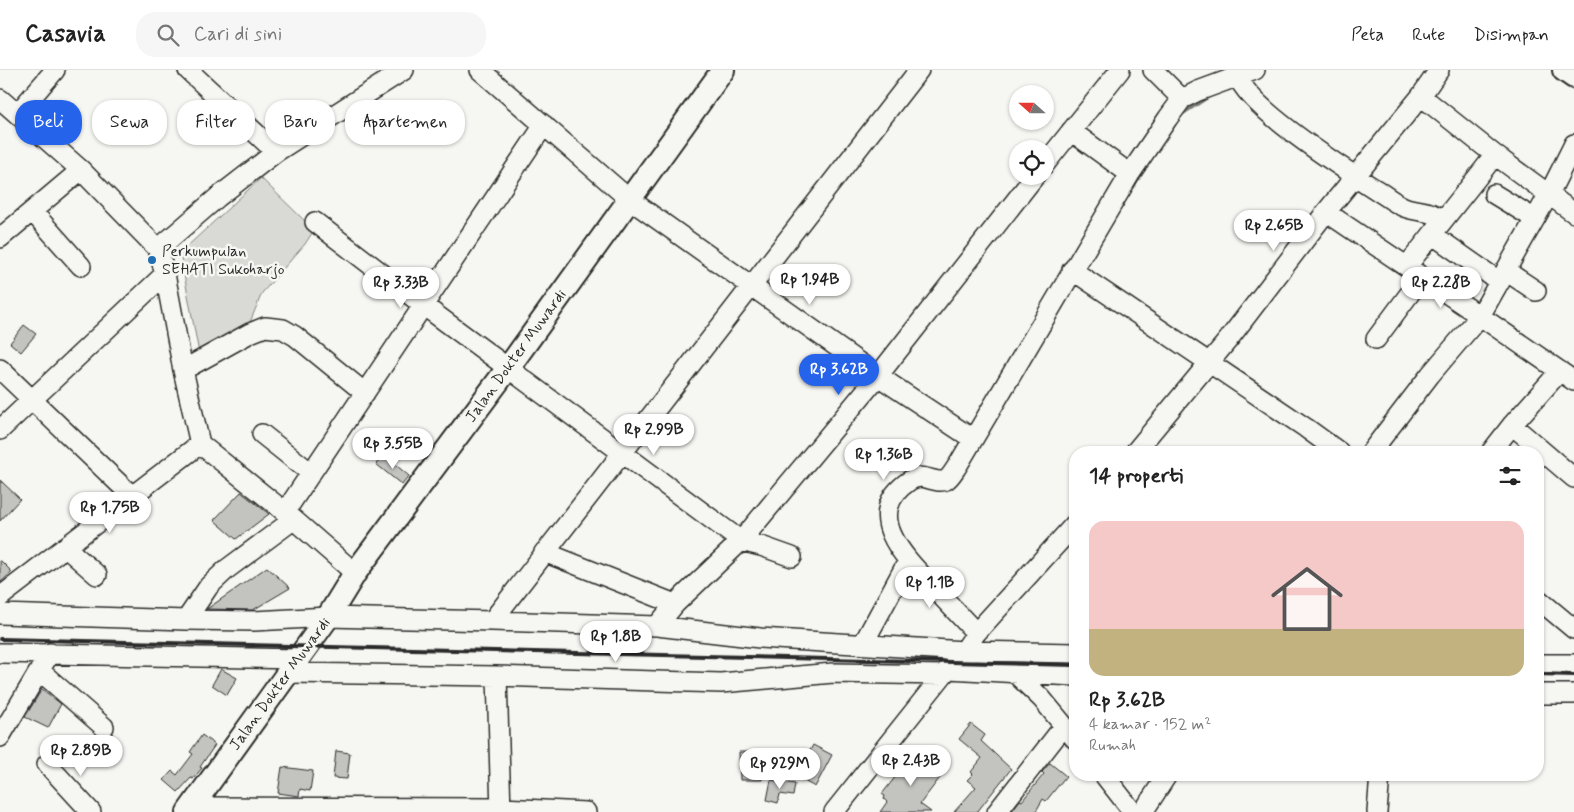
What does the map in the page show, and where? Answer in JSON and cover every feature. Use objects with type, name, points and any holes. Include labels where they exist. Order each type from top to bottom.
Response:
[{"type":"main road","name":"Jalan Dokter Muwardi","points":[[189,810],[328,617],[355,573],[508,368],[723,70]]},
{"type":"main road","points":[[1564,70],[1574,76]]},
{"type":"street","points":[[29,100],[55,70]]},
{"type":"street","points":[[188,70],[276,152]]},
{"type":"street","points":[[158,249],[218,197],[276,152],[404,70]]},
{"type":"street","points":[[480,70],[502,77],[544,125],[629,199],[878,376],[972,439]]},
{"type":"street","points":[[492,621],[621,452],[919,70]]},
{"type":"street","points":[[1054,153],[1120,70]]},
{"type":"street","points":[[1153,70],[1182,99]]},
{"type":"street","points":[[1140,446],[1228,340],[1326,212],[1421,96],[1438,70]]},
{"type":"street","points":[[976,633],[908,561],[894,541],[887,518],[891,500],[902,487],[913,479],[920,476],[944,480],[947,479],[958,465],[972,439],[1077,274],[1130,174],[1182,99],[1198,91],[1244,78],[1253,98],[1276,119],[1328,158],[1404,207],[1431,212],[1438,227],[1503,276],[1536,291]]},
{"type":"street","points":[[1421,96],[1495,155],[1574,214]]},
{"type":"street","points":[[0,99],[15,112]]},
{"type":"street","points":[[186,620],[209,586],[289,516],[311,473],[544,125]]},
{"type":"street","points":[[1071,131],[1130,174]]},
{"type":"street","points":[[1376,446],[1430,375],[1480,316],[1535,220],[1574,144]]},
{"type":"street","points":[[52,145],[81,170],[158,249],[165,274],[183,370],[200,444],[289,516],[355,573]]},
{"type":"street","points":[[1376,339],[1438,227],[1495,155]]},
{"type":"street","points":[[0,238],[81,170]]},
{"type":"street","points":[[657,626],[675,604],[741,541],[878,376],[1028,185]]},
{"type":"street","points":[[1494,194],[1535,220]]},
{"type":"street","points":[[32,211],[81,266]]},
{"type":"street","points":[[1326,212],[1567,376],[1512,424],[1496,446]]},
{"type":"street","points":[[315,222],[424,306],[741,541],[792,557]]},
{"type":"street","points":[[0,430],[165,274]]},
{"type":"street","points":[[1077,274],[1331,446]]},
{"type":"street","points":[[183,370],[265,326],[282,330],[295,336],[365,393]]},
{"type":"street","points":[[0,369],[132,496]]},
{"type":"street","points":[[1512,424],[1537,446]]},
{"type":"street","points":[[262,434],[311,473]]},
{"type":"street","points":[[0,597],[200,444]]},
{"type":"street","points":[[1544,452],[1574,478]]},
{"type":"street","points":[[834,812],[964,651],[976,633],[1069,531]]},
{"type":"street","points":[[65,547],[97,576]]},
{"type":"street","points":[[544,552],[675,604]]},
{"type":"street","points":[[863,644],[908,561]]},
{"type":"street","points":[[1544,604],[1574,629]]},
{"type":"street","points":[[0,614],[254,621],[328,617],[657,626],[760,638],[964,651],[1069,653]]},
{"type":"street","points":[[0,653],[50,653],[497,676],[721,683],[833,672],[1014,672],[1069,676]]},
{"type":"street","points":[[0,737],[50,653]]},
{"type":"street","points":[[1544,664],[1574,664]]},
{"type":"street","points":[[40,671],[104,726]]},
{"type":"street","points":[[998,812],[1069,732],[1042,699],[1014,672]]},
{"type":"street","points":[[497,676],[501,810]]},
{"type":"street","points":[[1544,694],[1574,694]]},
{"type":"street","points":[[47,764],[91,812]]},
{"type":"street","points":[[1109,781],[1134,812]]},
{"type":"street","points":[[1143,812],[1163,781]]},
{"type":"street","points":[[1377,812],[1380,781]]},
{"type":"street","points":[[189,810],[208,807],[586,812]]},
{"type":"shaded area","points":[[261,178],[314,230],[305,244],[262,293],[241,344],[202,369],[180,253]]},
{"type":"building","points":[[24,325],[36,334],[21,352],[10,343]]},
{"type":"building","points":[[384,455],[409,476],[402,485],[376,464]]},
{"type":"building","points":[[0,480],[20,499],[0,521]]},
{"type":"building","points":[[241,492],[269,514],[236,539],[214,520]]},
{"type":"building","points":[[0,560],[12,572],[0,583]]},
{"type":"building","points":[[267,567],[290,588],[253,610],[207,609]]},
{"type":"building","points":[[221,669],[237,678],[227,695],[212,685]]},
{"type":"building","points":[[42,689],[61,704],[48,728],[25,717]]},
{"type":"building","points":[[971,724],[985,735],[981,741],[1011,769],[977,812],[954,812],[976,787],[967,780],[973,774],[971,772],[982,758],[959,739]]},
{"type":"building","points":[[202,735],[215,745],[200,767],[202,768],[178,792],[164,780],[172,771],[177,775],[193,754],[190,752]]},
{"type":"building","points":[[813,745],[832,755],[815,787],[796,777]]},
{"type":"building","points":[[336,751],[350,753],[347,779],[333,778]]},
{"type":"building","points":[[739,752],[761,752],[762,780],[740,780]]},
{"type":"building","points":[[914,753],[942,775],[920,804],[931,812],[880,812],[887,802],[882,794]]},
{"type":"building","points":[[1050,763],[1066,776],[1046,801],[1043,799],[1036,811],[1038,812],[1011,812],[1044,774],[1042,772]]},
{"type":"building","points":[[282,767],[313,771],[310,791],[300,789],[299,796],[278,793]]},
{"type":"building","points":[[771,780],[795,784],[793,796],[780,794],[778,803],[767,800]]},
{"type":"waterway","points":[[1181,114],[1210,95]]},
{"type":"railway","points":[[0,639],[1069,665]]},
{"type":"railway","points":[[1544,674],[1574,675]]},
{"type":"place","name":"Perkumpulan SEHATI Sukoharjo","points":[[152,260]]}]
